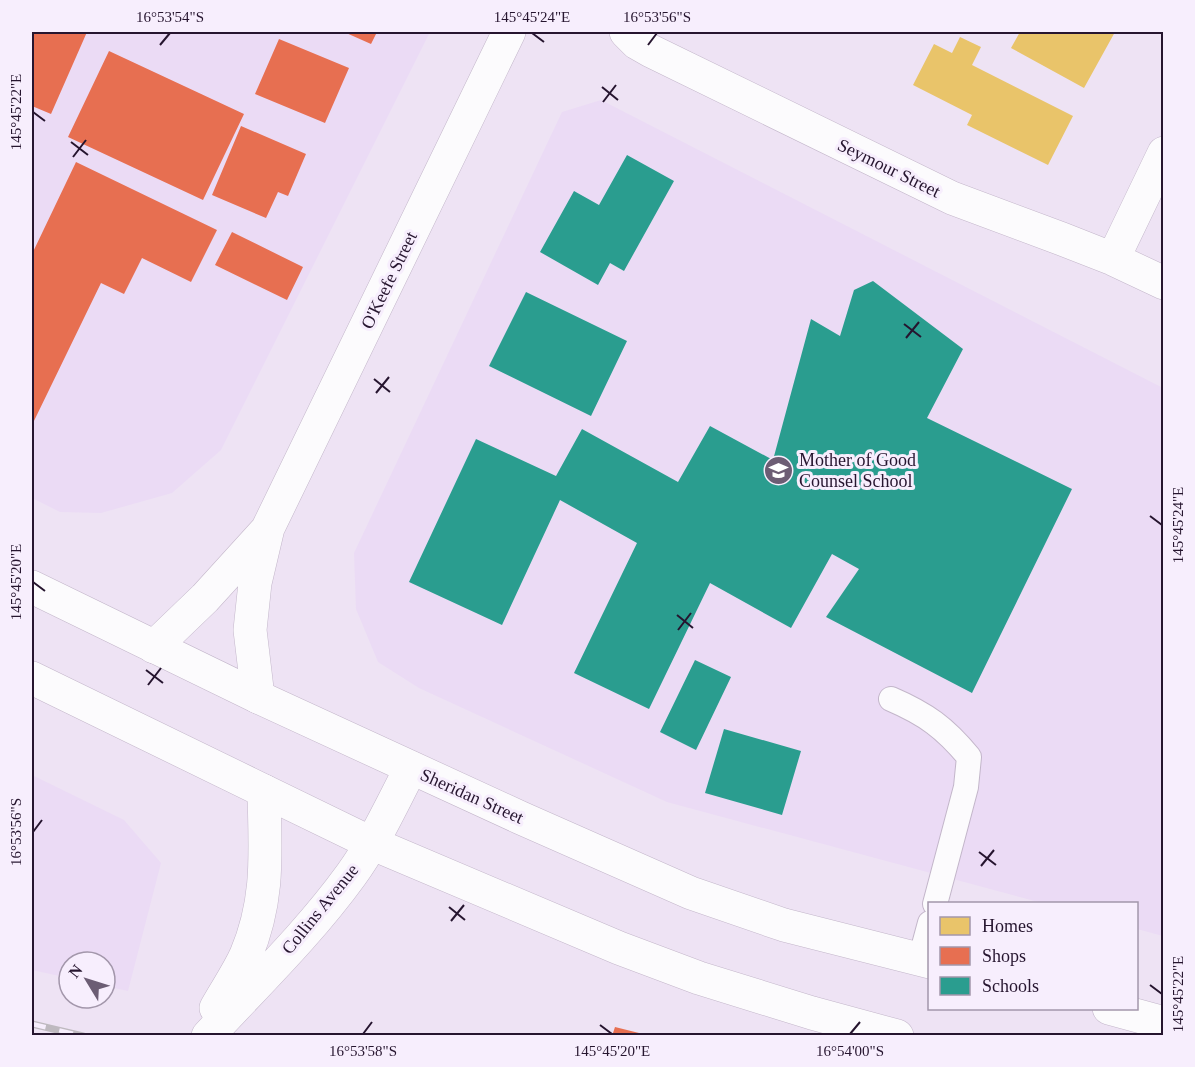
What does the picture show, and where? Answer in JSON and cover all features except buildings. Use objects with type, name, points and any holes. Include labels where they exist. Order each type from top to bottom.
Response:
[{"type":"main road","name":"O'Keefe Street","points":[[258,697],[250,630],[255,582],[268,528],[509,32]]},
{"type":"main road","name":"Seymour Street","points":[[626,32],[651,51],[952,198],[1113,259],[1164,283]]},
{"type":"main road","points":[[1113,259],[1164,153]]},
{"type":"main road","name":"O'Keefe Street","points":[[154,647],[205,598],[268,528]]},
{"type":"main road","name":"Sheridan Street","points":[[32,587],[258,697],[411,768],[723,905],[784,925],[925,961]]},
{"type":"main road","points":[[32,678],[371,843],[619,948],[699,978],[812,1013],[897,1035]]},
{"type":"main road","name":"Collins Avenue","points":[[208,1035],[325,909],[371,843],[411,768]]},
{"type":"main road","name":"Collins Avenue","points":[[201,1035],[245,958],[260,913],[265,878],[264,791]]},
{"type":"main road","points":[[1116,1010],[1164,1023]]},
{"type":"lane","points":[[891,699],[916,710],[951,735],[969,757],[966,787],[934,902]]},
{"type":"lane","points":[[925,961],[928,938]]},
{"type":"shaded area","points":[[32,32],[430,32],[221,450],[172,493],[101,513],[60,512],[32,498]]},
{"type":"shaded area","name":"Mother of Good Counsel School","points":[[601,100],[1163,388],[1163,936],[1138,929],[1138,902],[1038,902],[667,802],[419,688],[378,662],[356,609],[354,553],[562,112]]},
{"type":"shaded area","points":[[32,775],[124,820],[161,863],[128,991],[117,989],[117,950],[57,950],[57,975],[32,970]]},
{"type":"railway","points":[[32,1024],[83,1036]]},
{"type":"place","name":"Mother of Good Counsel School","points":[[778,470]]}]
